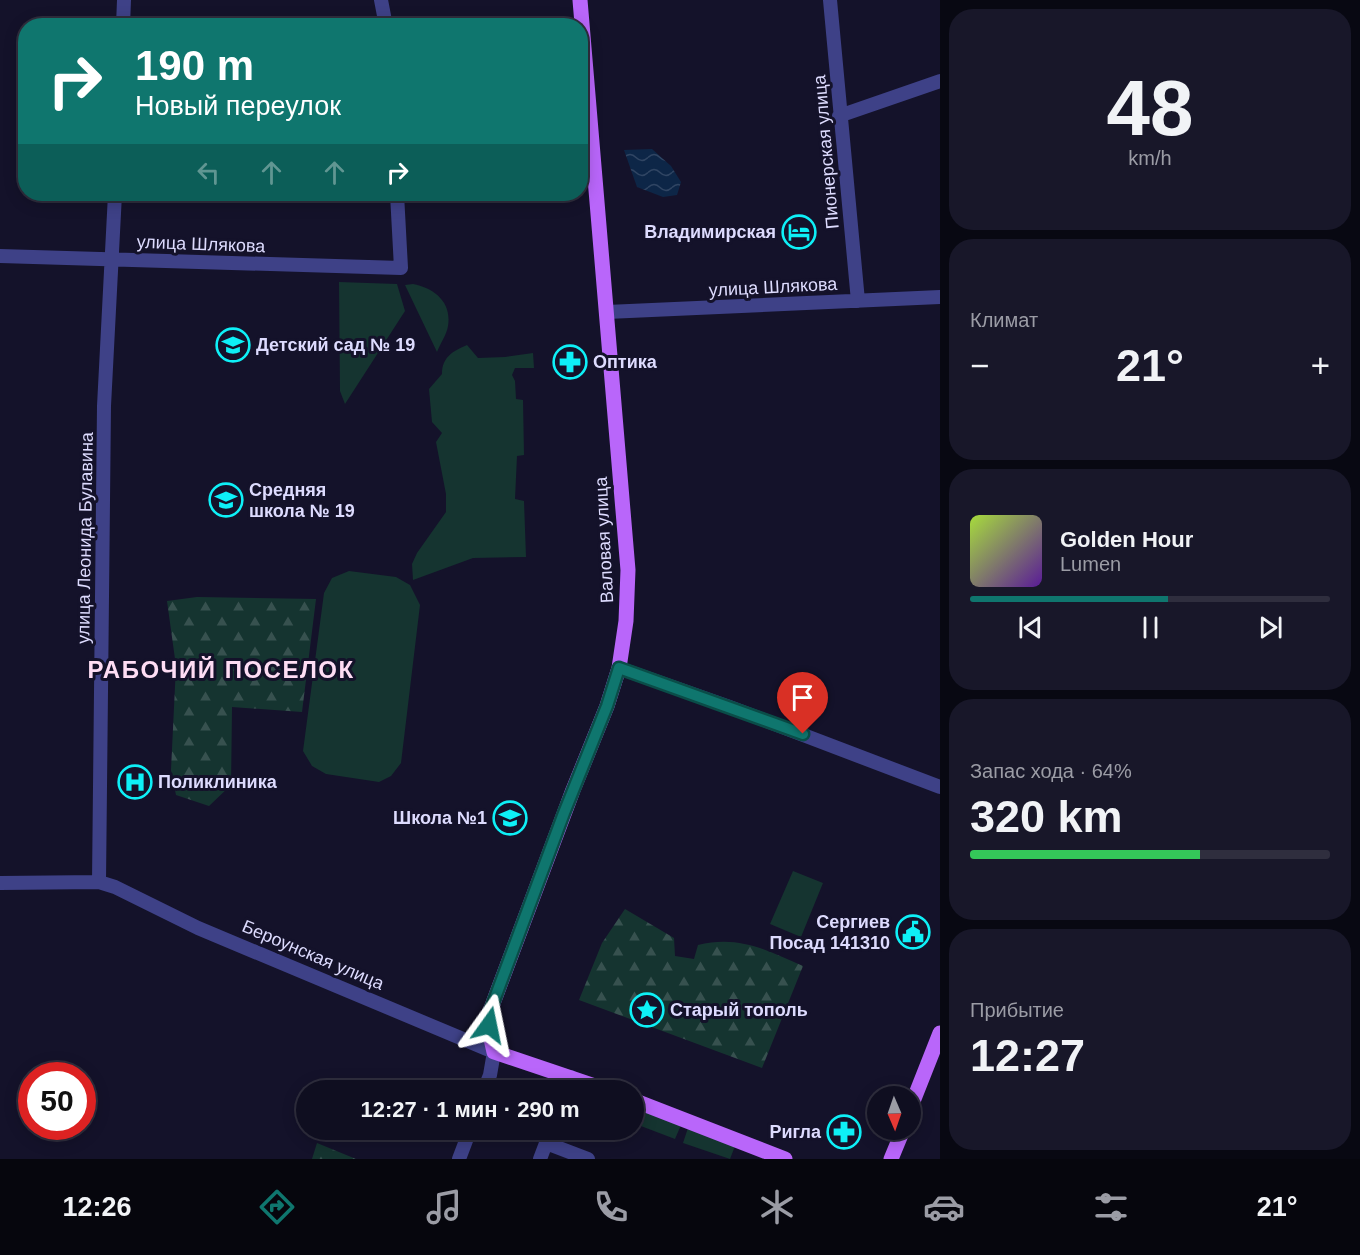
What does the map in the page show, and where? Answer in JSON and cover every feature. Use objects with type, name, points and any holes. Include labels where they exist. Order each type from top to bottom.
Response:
[{"type":"main road","name":"Валовая улица","points":[[580,0],[582,18]]},
{"type":"main road","name":"Валовая улица","points":[[494,1052],[489,1030],[489,1014],[568,802],[607,706],[619,668],[626,621],[628,570],[588,92]]},
{"type":"main road","points":[[919,1086],[940,1033]]},
{"type":"main road","name":"Бероунская улица","points":[[494,1052],[559,1080]]},
{"type":"main road","points":[[644,1104],[785,1159]]},
{"type":"main road","points":[[891,1159],[899,1140]]},
{"type":"street","points":[[123,18],[124,0]]},
{"type":"street","points":[[381,0],[384,18]]},
{"type":"street","name":"Пионерская улица","points":[[831,0],[839,116],[858,301]]},
{"type":"street","points":[[839,116],[940,81]]},
{"type":"street","name":"улица Леонида Булавина","points":[[99,882],[104,406],[115,201]]},
{"type":"street","name":"улица Шлякова","points":[[0,256],[401,268],[397,201]]},
{"type":"street","name":"улица Шлякова","points":[[607,312],[940,297]]},
{"type":"street","points":[[619,668],[727,706],[940,787]]},
{"type":"street","name":"Бероунская улица","points":[[0,883],[99,882],[115,887],[209,933],[494,1052]]},
{"type":"street","name":"Валовая улица","points":[[488,1080],[494,1052]]},
{"type":"street","points":[[459,1159],[466,1140]]},
{"type":"street","points":[[540,1159],[547,1140]]},
{"type":"street","points":[[546,1143],[588,1159]]},
{"type":"green space","points":[[339,282],[397,284],[405,311],[345,404],[340,391]]},
{"type":"green space","points":[[413,284],[434,293],[444,303],[447,310],[449,317],[447,329],[437,352],[405,285]]},
{"type":"green space","points":[[467,345],[478,358],[533,353],[534,368],[515,368],[512,375],[515,381],[516,399],[523,400],[524,455],[517,456],[515,499],[524,501],[526,557],[473,558],[413,580],[412,564],[417,553],[446,512],[446,494],[436,442],[442,433],[432,422],[429,389],[442,374],[444,363],[449,355]]},
{"type":"green space","points":[[349,571],[396,577],[410,585],[420,605],[401,763],[391,776],[379,782],[326,774],[312,766],[303,751],[324,593],[332,578]]},
{"type":"green space","points":[[197,597],[316,599],[302,712],[232,707],[231,785],[209,806],[176,795],[171,770],[176,666],[167,601]]},
{"type":"green space","points":[[793,871],[823,883],[801,937],[770,924]]},
{"type":"green space","points":[[625,909],[674,938],[675,956],[694,959],[698,945],[713,942],[739,943],[803,966],[762,1068],[579,1000],[602,943]]},
{"type":"green space","points":[[644,1111],[681,1125],[675,1139],[644,1127]]},
{"type":"green space","points":[[688,1128],[735,1146],[730,1159],[683,1143]]},
{"type":"green space","points":[[317,1143],[356,1159],[312,1159]]},
{"type":"water","points":[[652,149],[671,166],[681,182],[677,195],[663,197],[637,187],[624,150]]},
{"type":"place","name":"Владимирская","points":[[799,232]]},
{"type":"place","name":"Детский сад № 19","points":[[233,345]]},
{"type":"place","name":"Оптика","points":[[570,362]]},
{"type":"place","name":"Средняя школа № 19","points":[[226,500]]},
{"type":"place","name":"Поликлиника","points":[[135,782]]},
{"type":"place","name":"Школа №1","points":[[510,818]]},
{"type":"place","name":"Сергиев Посад 141310","points":[[913,932]]},
{"type":"place","name":"Старый тополь","points":[[647,1010]]},
{"type":"place","name":"Ригла","points":[[844,1132]]},
{"type":"district","name":"РАБОЧИЙ ПОСЕЛОК","points":[[221,670]]},
{"type":"route","points":[[489,1025],[489,1014],[564,813],[607,706],[619,668],[803,734]]}]
